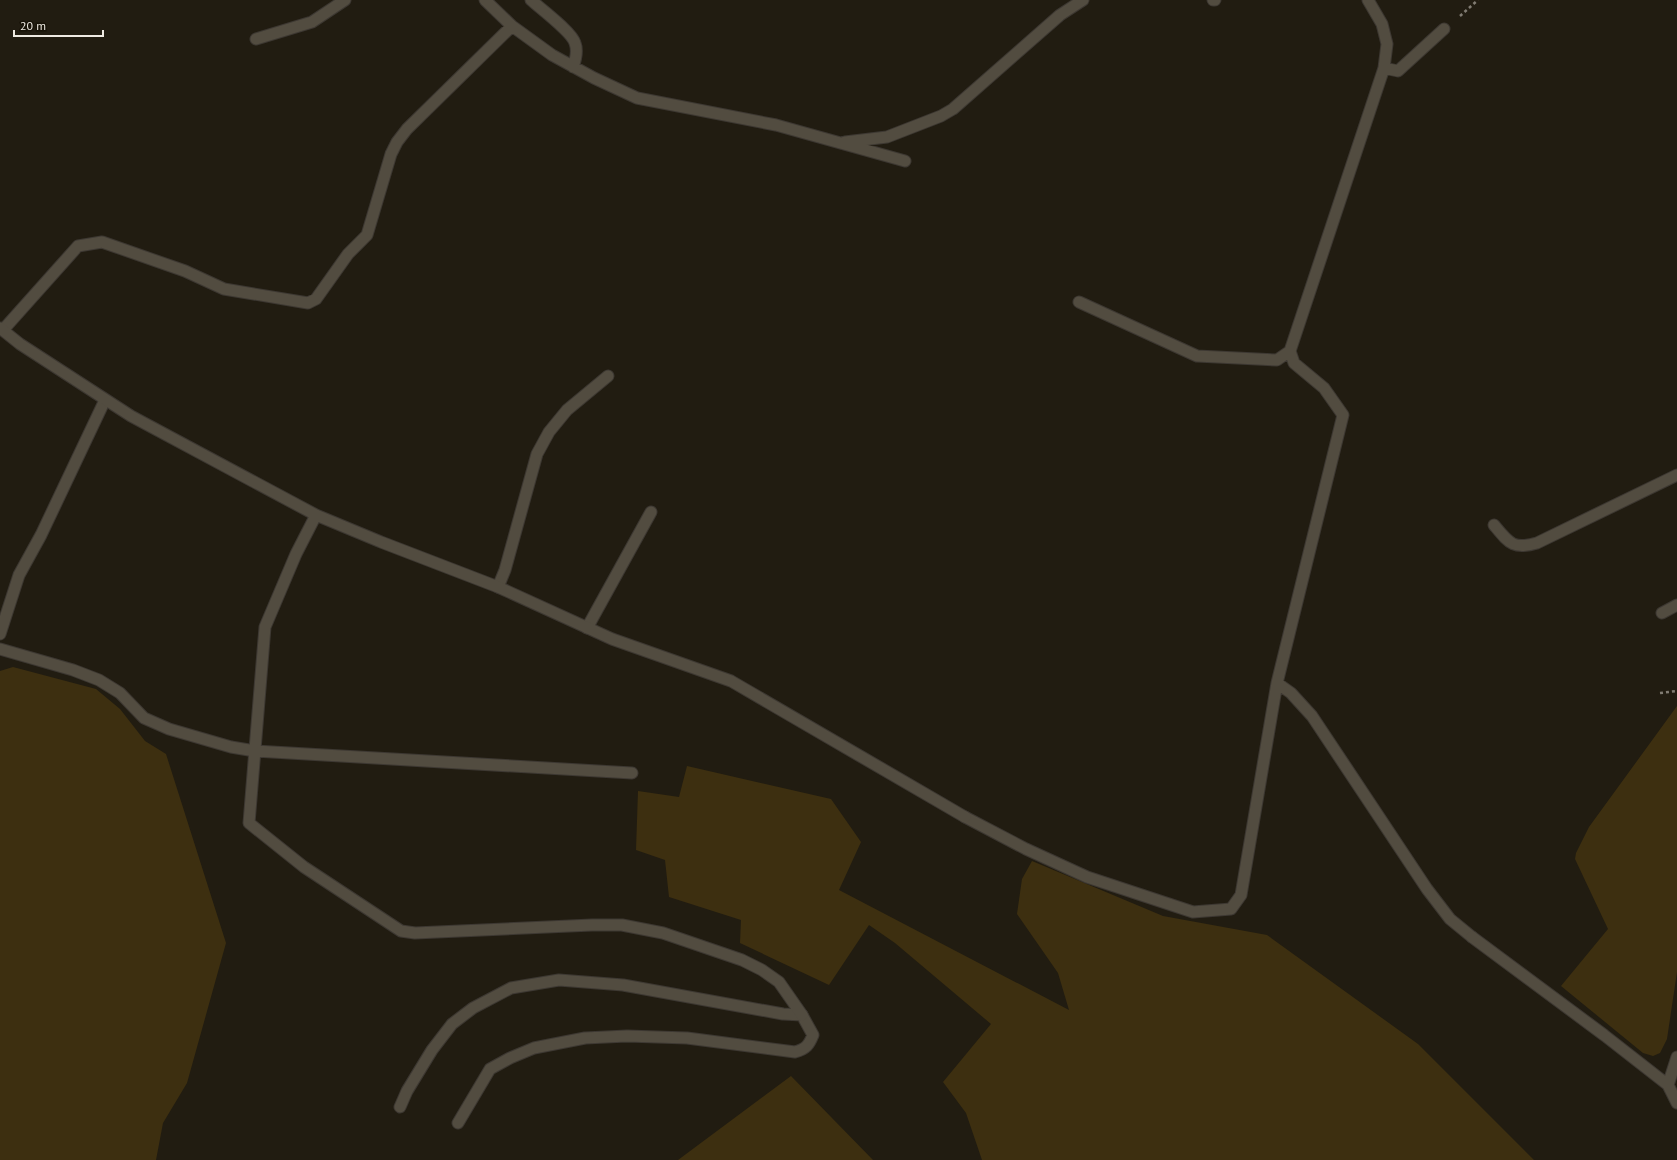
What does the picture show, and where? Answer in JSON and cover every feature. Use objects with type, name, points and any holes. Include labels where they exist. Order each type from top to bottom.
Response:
[{"type":"street","points":[[256,39],[312,22],[345,0]]},
{"type":"street","points":[[485,0],[512,26],[552,55],[573,67],[638,98],[776,126],[905,161]]},
{"type":"street","points":[[530,0],[566,31],[575,42],[577,58],[573,67]]},
{"type":"street","points":[[841,143],[887,137],[941,116],[953,109],[1060,15],[1084,0]]},
{"type":"street","points":[[512,26],[407,129],[397,142],[391,154],[367,235],[348,254],[316,299],[308,303],[224,289],[185,271],[102,242],[78,246],[1,329],[20,344],[138,420],[316,515],[498,587],[587,628],[731,682],[965,817],[1026,849],[1087,877],[1193,912],[1231,909],[1241,894],[1277,683],[1343,415],[1324,388],[1294,363],[1290,352],[1384,68],[1387,44],[1382,24],[1368,0]]},
{"type":"street","points":[[1384,68],[1398,71],[1444,29]]},
{"type":"street","points":[[1079,302],[1197,356],[1277,360],[1290,352]]},
{"type":"street","points":[[498,587],[505,570],[537,454],[548,432],[567,410],[608,376]]},
{"type":"street","points":[[0,634],[19,575],[41,535],[105,400]]},
{"type":"street","points":[[1494,525],[1508,541],[1524,547],[1537,543],[1677,475]]},
{"type":"street","points":[[587,628],[651,512]]},
{"type":"street","points":[[316,515],[296,554],[265,627],[249,823],[304,867],[401,932],[415,934],[592,925],[622,925],[663,933],[742,960],[762,970],[779,982],[802,1015],[813,1035],[810,1044],[804,1049],[795,1052],[687,1038],[627,1036],[585,1038],[534,1048],[510,1058],[490,1069],[458,1123]]},
{"type":"street","points":[[1662,613],[1677,605]]},
{"type":"street","points":[[0,648],[73,670],[99,680],[120,693],[144,718],[169,729],[231,747],[255,751],[632,774]]},
{"type":"street","points":[[1277,683],[1291,693],[1312,716],[1427,889],[1450,919],[1668,1085],[1677,1103]]},
{"type":"street","points":[[400,1107],[407,1091],[432,1050],[452,1024],[473,1008],[511,988],[559,980],[623,985],[783,1014],[802,1015]]},
{"type":"street","points":[[1668,1085],[1677,1057]]},
{"type":"path","points":[[1660,693],[1677,691]]},
{"type":"shaded area","points":[[13,667],[96,689],[120,709],[145,741],[166,754],[226,943],[187,1083],[163,1123],[156,1160],[0,1160],[0,671]]},
{"type":"shaded area","points":[[1677,706],[1677,972],[1667,1039],[1660,1053],[1653,1056],[1643,1053],[1561,986],[1608,929],[1575,859],[1576,853],[1589,827]]},
{"type":"shaded area","points":[[687,766],[831,799],[861,842],[839,890],[1069,1010],[1058,973],[1017,914],[1022,879],[1032,861],[1163,916],[1267,935],[1418,1044],[1534,1160],[982,1160],[966,1113],[943,1082],[991,1024],[895,943],[869,925],[829,985],[740,943],[741,920],[669,897],[665,860],[636,850],[638,791],[679,797]]},
{"type":"shaded area","points":[[791,1076],[873,1160],[678,1160]]}]
